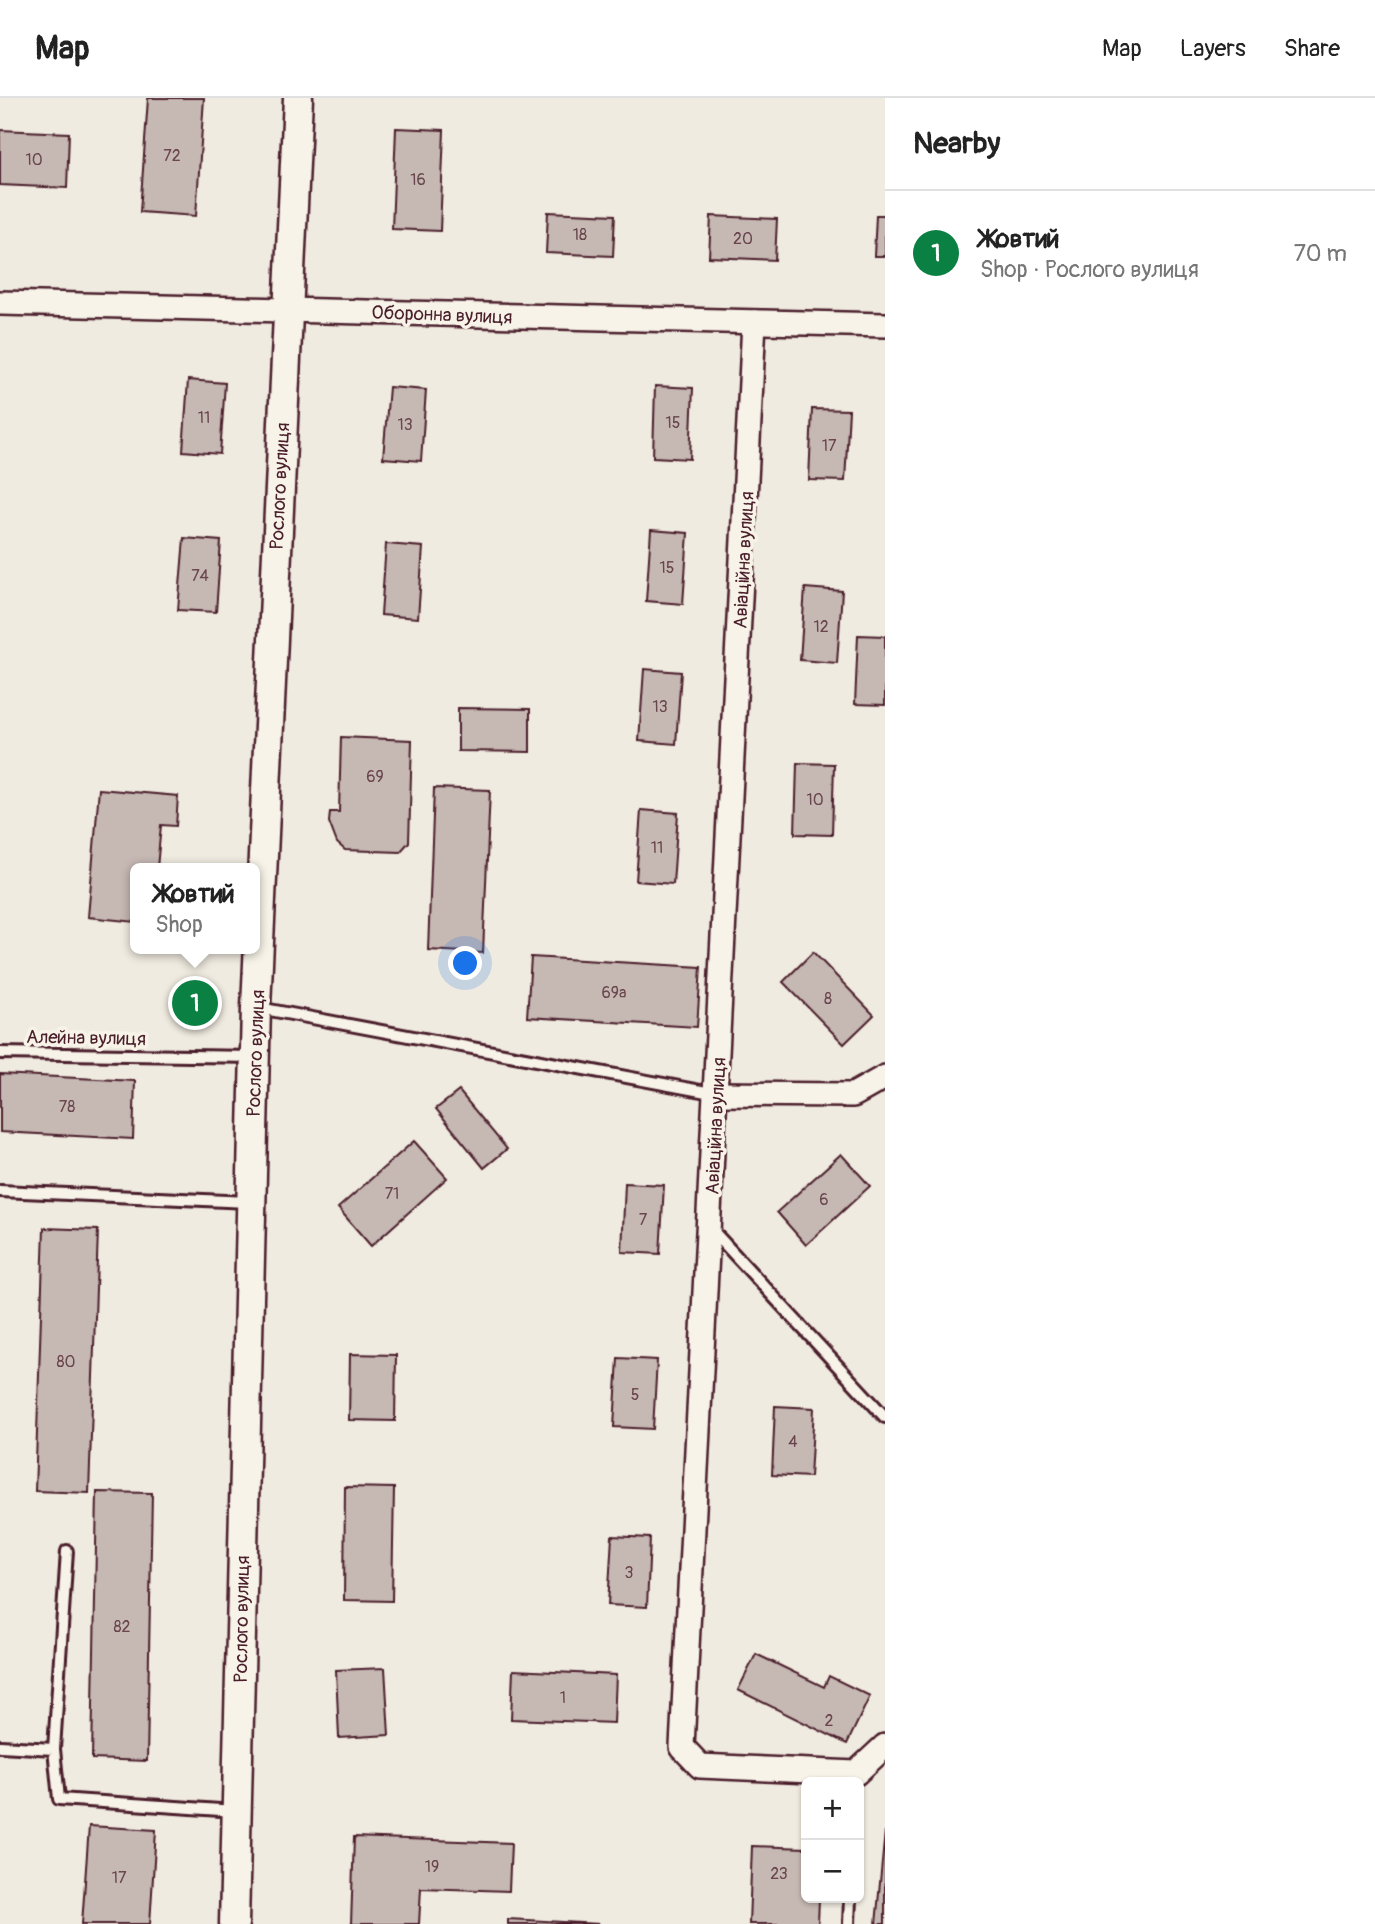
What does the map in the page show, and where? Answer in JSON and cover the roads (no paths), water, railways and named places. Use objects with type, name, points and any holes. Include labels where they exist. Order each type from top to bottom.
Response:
[{"type":"street","name":"Рослого вулиця","points":[[260,917],[298,98]]},
{"type":"street","name":"Оборонна вулиця","points":[[0,303],[885,325]]},
{"type":"street","name":"Авіаційна вулиця","points":[[754,323],[682,1747],[700,1766],[843,1777]]},
{"type":"street","name":"Рослого вулиця","points":[[234,1924],[258,954]]},
{"type":"street","points":[[717,1094],[853,1096],[885,1077]]},
{"type":"street","points":[[857,1777],[885,1746]]},
{"type":"lane","points":[[256,1007],[717,1094]]},
{"type":"lane","name":"Алейна вулиця","points":[[0,1053],[255,1057]]},
{"type":"lane","points":[[0,1191],[251,1202]]},
{"type":"lane","points":[[710,1228],[885,1416]]},
{"type":"lane","points":[[67,1551],[54,1749],[59,1799],[237,1811]]},
{"type":"lane","points":[[0,1746],[54,1749]]},
{"type":"lane","points":[[849,1924],[850,1903]]},
{"type":"place","name":"Жовтий","points":[[195,1003]]}]
